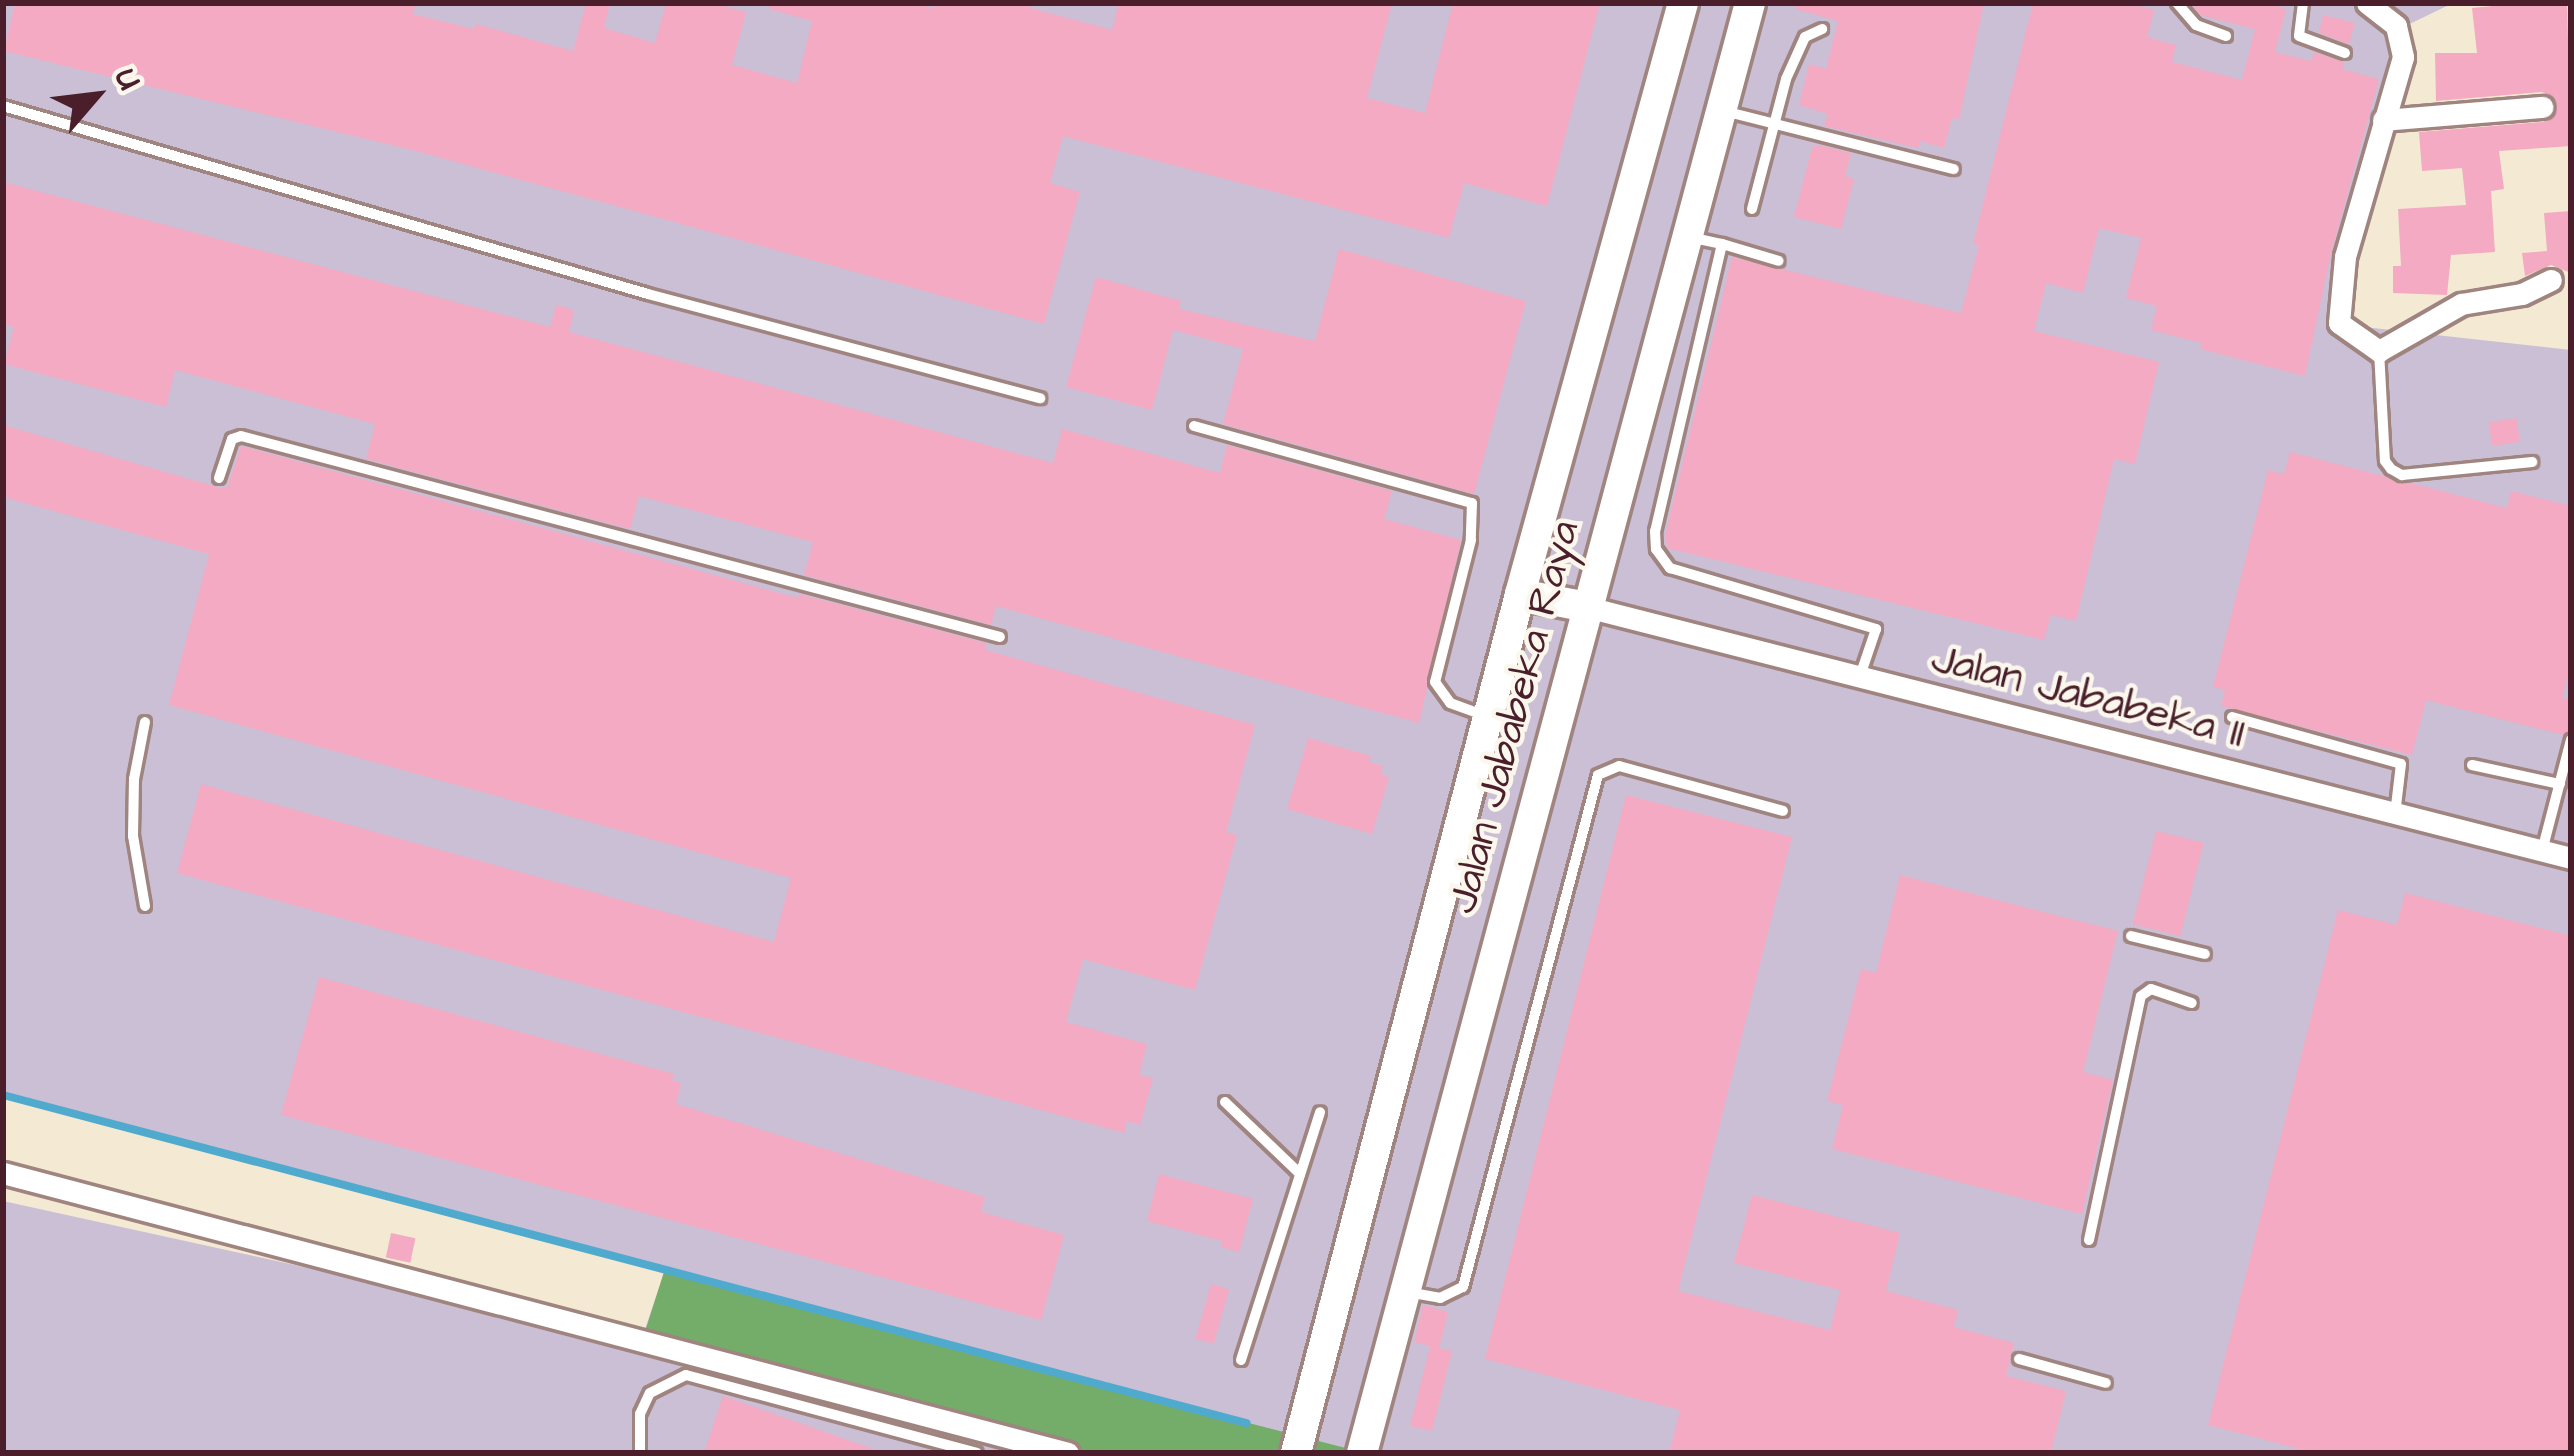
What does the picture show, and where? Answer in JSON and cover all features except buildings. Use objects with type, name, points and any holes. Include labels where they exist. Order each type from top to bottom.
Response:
[{"type":"main road","name":"Jalan Jababeka Raya","points":[[1296,1453],[1520,594],[1683,3]]},
{"type":"main road","name":"Jalan Jababeka Raya","points":[[1362,1453],[1750,3]]},
{"type":"main road","points":[[1520,594],[1587,607]]},
{"type":"street","points":[[2367,3],[2390,19],[2404,46],[2345,257],[2336,315],[2341,325],[2379,351],[2461,304],[2522,294],[2552,280]]},
{"type":"street","points":[[2383,120],[2542,107]]},
{"type":"street","name":"Jalan Jababeka II","points":[[1587,607],[2571,858]]},
{"type":"street","points":[[3,1173],[1068,1453]]},
{"type":"lane","points":[[2177,3],[2196,25],[2226,36]]},
{"type":"lane","points":[[2303,3],[2299,36],[2344,53]]},
{"type":"lane","points":[[1753,209],[1772,121],[1805,37],[1822,29]]},
{"type":"lane","points":[[3,106],[648,294],[1040,398]]},
{"type":"lane","points":[[1721,110],[1954,169]]},
{"type":"lane","points":[[1687,236],[1779,261]]},
{"type":"lane","points":[[1722,244],[1655,531],[1656,549],[1670,568],[1876,629],[1859,679]]},
{"type":"lane","points":[[2379,351],[2385,461],[2391,469],[2402,475],[2531,462]]},
{"type":"lane","points":[[1194,427],[1472,503],[1471,540],[1435,682],[1450,703],[1489,717]]},
{"type":"lane","points":[[219,478],[232,439],[241,436],[1000,637]]},
{"type":"lane","points":[[2232,716],[2401,764],[2395,814]]},
{"type":"lane","points":[[145,722],[134,779],[133,836],[145,906]]},
{"type":"lane","points":[[2542,851],[2571,740]]},
{"type":"lane","points":[[2472,765],[2560,784]]},
{"type":"lane","points":[[1405,1291],[1440,1298],[1463,1287],[1598,775],[1619,766],[1783,811]]},
{"type":"lane","points":[[2131,936],[2205,954]]},
{"type":"lane","points":[[2089,1240],[2141,996],[2151,988],[2192,1003]]},
{"type":"lane","points":[[1225,1102],[1300,1174]]},
{"type":"lane","points":[[1241,1360],[1320,1112]]},
{"type":"lane","points":[[2019,1359],[2106,1383]]},
{"type":"lane","points":[[640,1453],[640,1414],[650,1393],[686,1375],[977,1453]]},
{"type":"shaded area","points":[[3,3],[2453,3],[2391,33],[2394,45],[2328,323],[2571,350],[2571,1453],[3,1453],[3,1201],[641,1341],[664,1273],[3,1096]]},
{"type":"green space","points":[[664,1272],[1365,1453],[1068,1453],[642,1341]]},
{"type":"waterway","points":[[3,1095],[1246,1423]]}]
